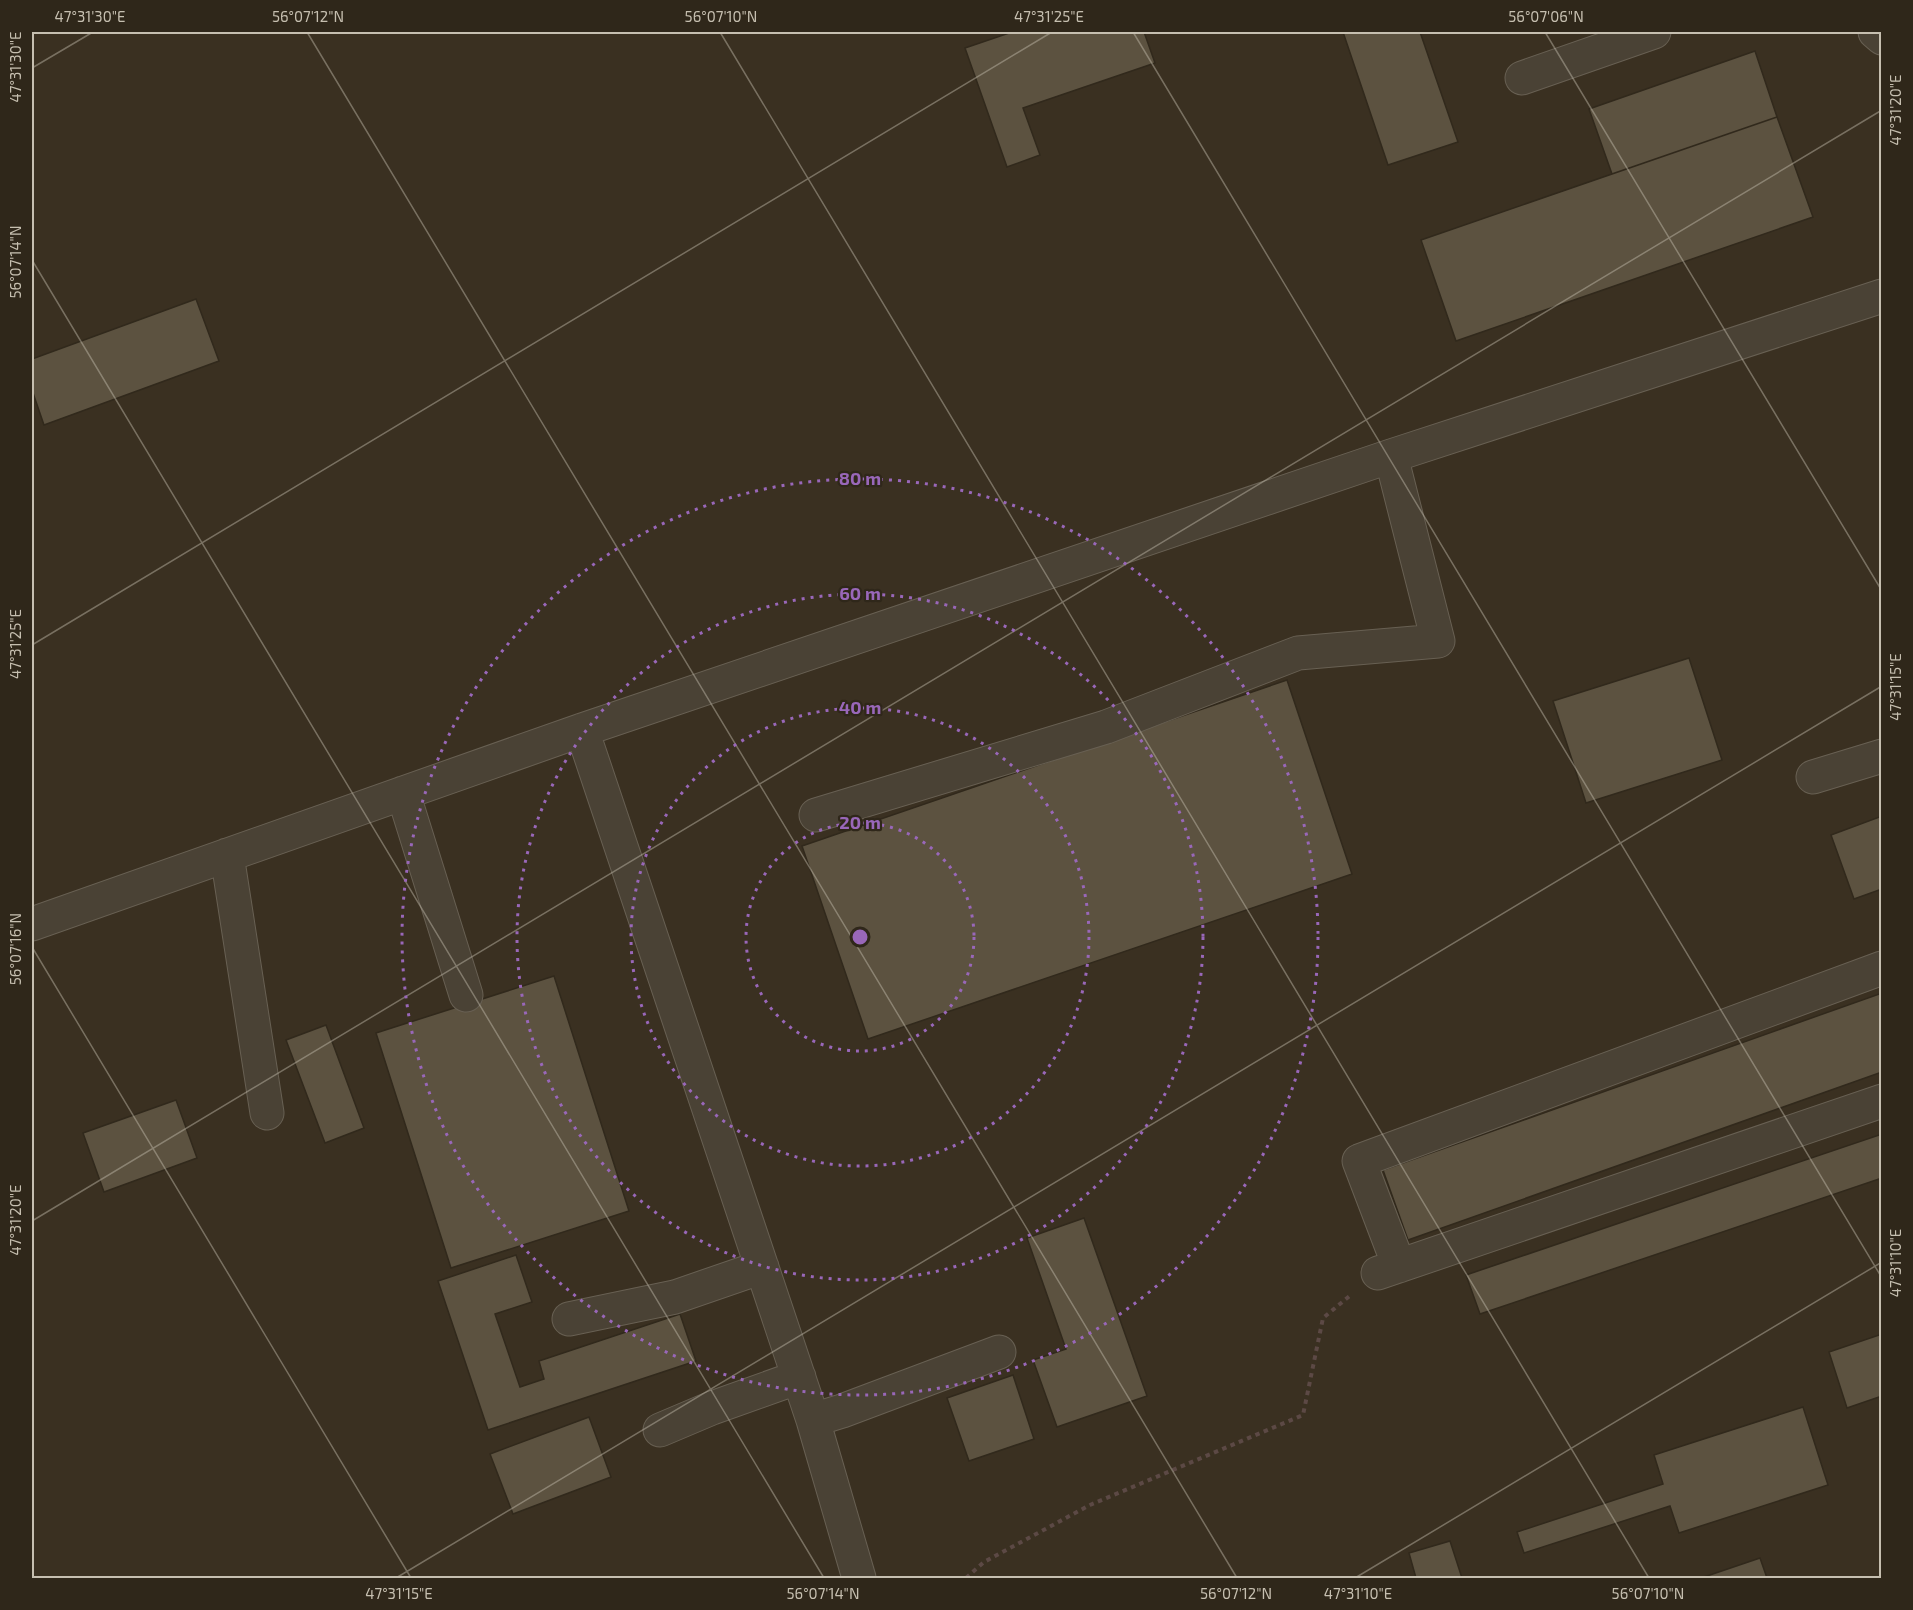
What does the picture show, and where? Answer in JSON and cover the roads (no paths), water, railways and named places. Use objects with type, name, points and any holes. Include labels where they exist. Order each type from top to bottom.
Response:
[{"type":"street","points":[[1522,78],[1654,32]]},
{"type":"street","points":[[1875,32],[1881,38]]},
{"type":"street","points":[[32,924],[582,730],[1391,456],[1881,296]]},
{"type":"street","points":[[816,815],[1106,727],[1298,652],[1438,641],[1391,456]]},
{"type":"street","points":[[582,730],[799,1377],[859,1578]]},
{"type":"street","points":[[1813,777],[1881,756]]},
{"type":"street","points":[[403,793],[466,995]]},
{"type":"street","points":[[227,855],[267,1113]]},
{"type":"street","points":[[1881,968],[1359,1161],[1388,1269],[1881,1101]]},
{"type":"street","points":[[569,1319],[675,1297],[762,1267]]},
{"type":"street","points":[[813,1420],[999,1352]]},
{"type":"street","points":[[660,1430],[712,1408],[799,1377]]}]
